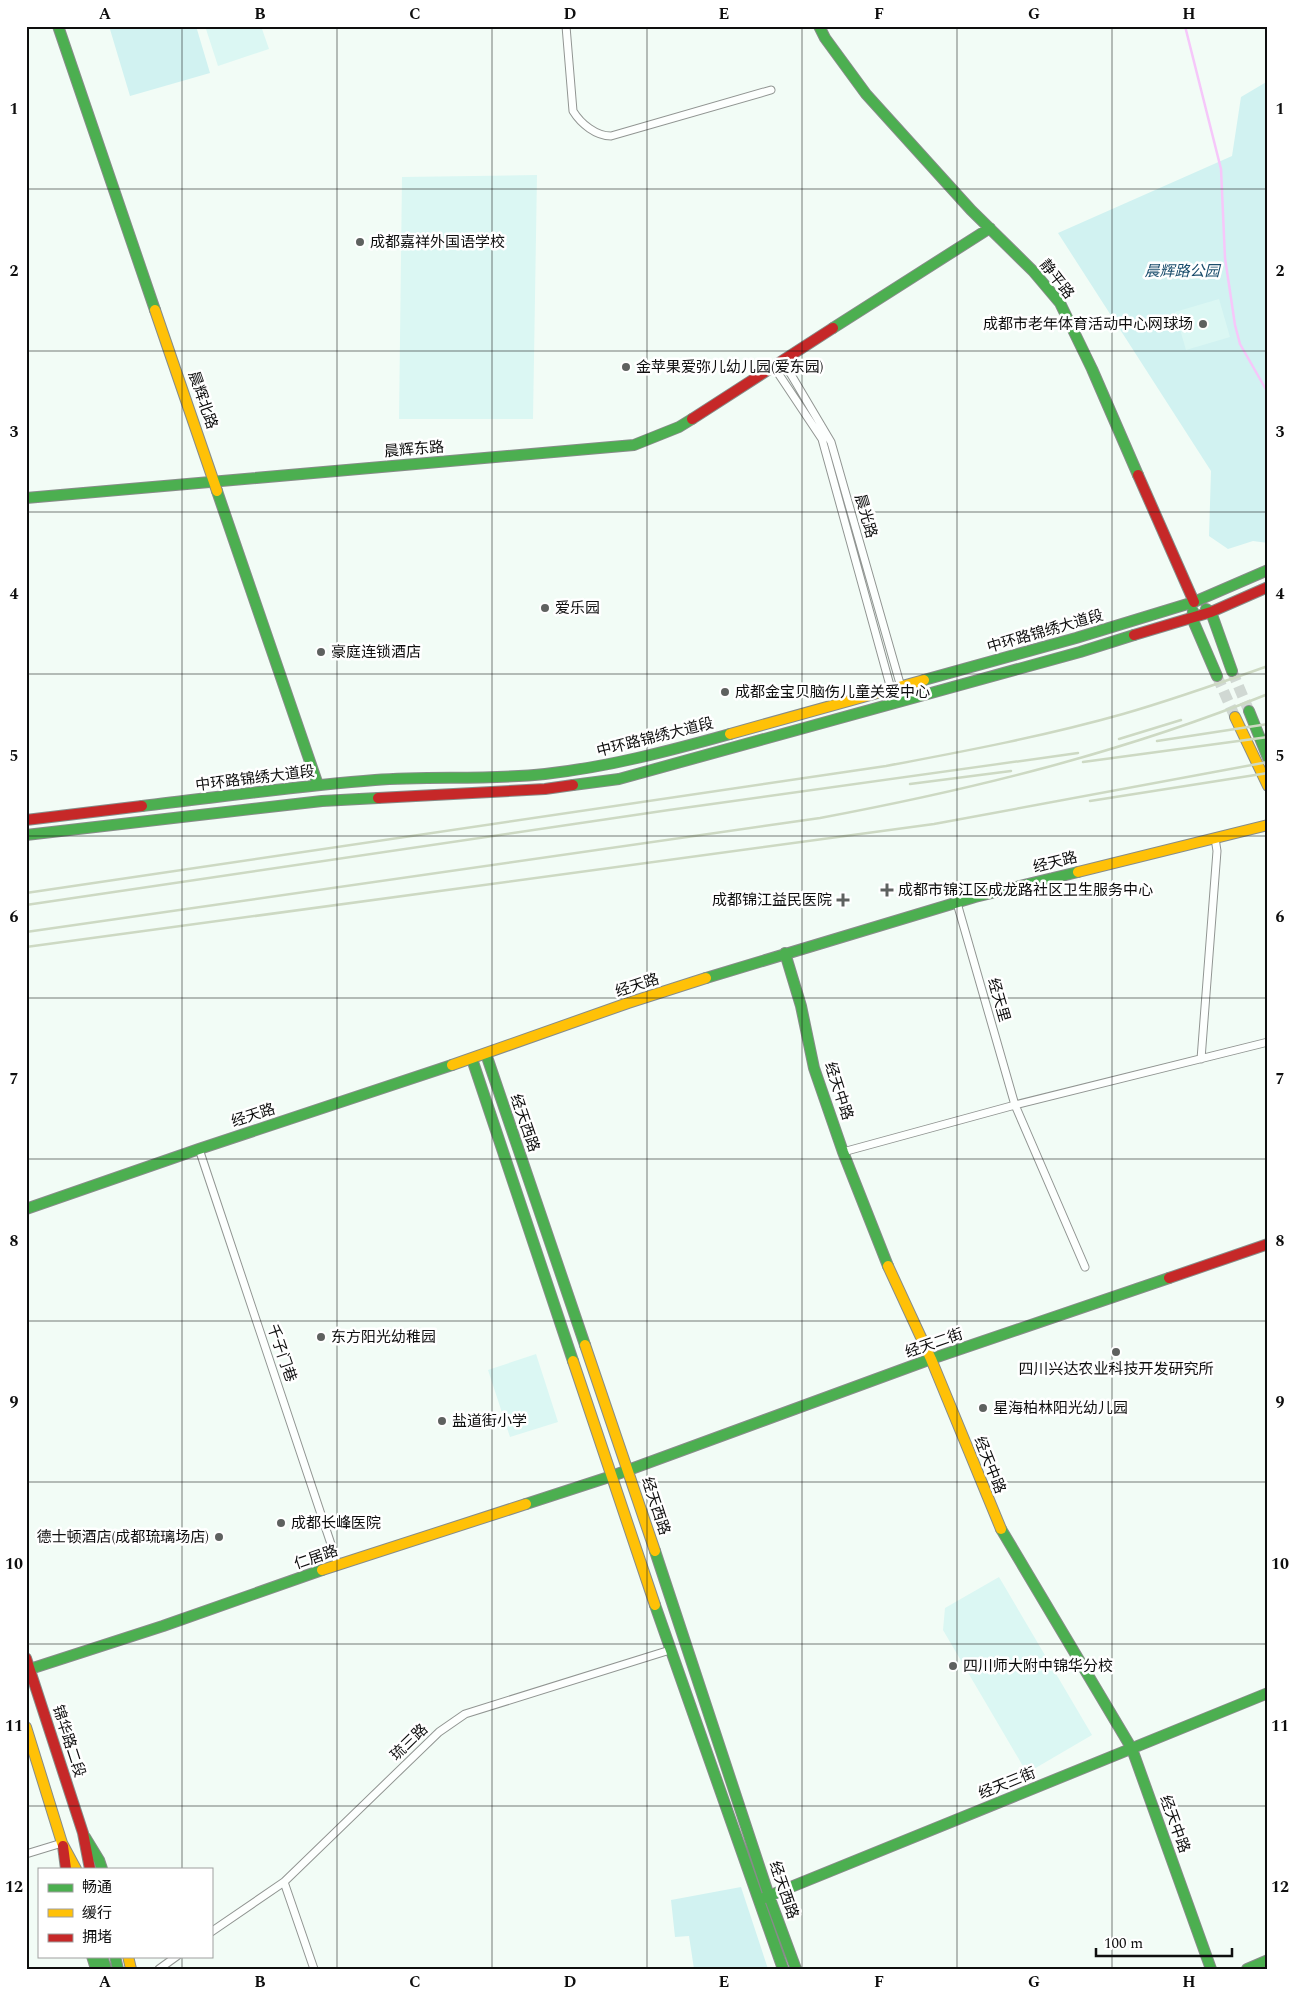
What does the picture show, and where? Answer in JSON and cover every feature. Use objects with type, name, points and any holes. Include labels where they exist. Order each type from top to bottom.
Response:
[{"type":"street","name":"晨辉北路","points":[[58,26],[318,785]]},
{"type":"street","points":[[566,26],[573,111],[578,120],[601,136],[611,136],[771,90]]},
{"type":"street","name":"静平路","points":[[819,26],[825,38],[866,94],[990,228],[1033,270],[1060,303],[1092,369],[1194,602]]},
{"type":"street","name":"晨辉东路","points":[[26,498],[634,445],[679,426],[990,228]]},
{"type":"street","name":"晨光路","points":[[778,364],[831,442],[896,688]]},
{"type":"street","name":"中环路锦绣大道段","points":[[26,820],[318,785],[378,780],[478,779],[546,774],[605,766],[643,758],[1076,638],[1194,602],[1268,570]]},
{"type":"street","name":"中环路锦绣大道段","points":[[26,835],[322,801],[545,789],[618,779],[1071,654],[1211,612],[1268,587]]},
{"type":"street","points":[[1217,676],[1192,618],[1194,602],[1211,612],[1232,671]]},
{"type":"street","points":[[1249,711],[1268,758]]},
{"type":"street","points":[[1235,717],[1268,786]]},
{"type":"street","name":"经天路","points":[[26,1210],[199,1149],[472,1059],[628,1003],[785,953],[957,903],[1268,825]]},
{"type":"street","points":[[1202,1059],[1218,851],[1215,838]]},
{"type":"street","name":"经天里","points":[[957,903],[1014,1105],[1085,1267]]},
{"type":"street","name":"经天中路","points":[[785,953],[801,1006],[814,1068],[843,1152],[893,1278],[932,1359],[1000,1530],[1132,1749],[1211,1969]]},
{"type":"street","points":[[843,1152],[1014,1105],[1268,1042]]},
{"type":"street","name":"经天西路","points":[[486,1054],[628,1470],[769,1896],[796,1969]]},
{"type":"street","name":"经天西路","points":[[472,1059],[670,1650],[782,1969]]},
{"type":"street","name":"千子门巷","points":[[199,1149],[338,1565]]},
{"type":"street","name":"经天二街","points":[[612,1476],[932,1359],[1268,1244]]},
{"type":"street","name":"仁居路","points":[[30,1669],[163,1626],[338,1565],[612,1476]]},
{"type":"street","name":"琉三路","points":[[212,1931],[284,1882],[440,1732],[465,1714],[670,1650]]},
{"type":"street","name":"锦华路二段","points":[[26,1658],[83,1833],[90,1868]]},
{"type":"street","name":"经天三街","points":[[758,1901],[1268,1693]]},
{"type":"street","points":[[26,1727],[62,1843],[66,1868]]},
{"type":"street","name":"锦华路二段","points":[[83,1833],[102,1868]]},
{"type":"street","points":[[26,1854],[62,1843]]},
{"type":"street","points":[[62,1843],[75,1868]]},
{"type":"street","points":[[284,1882],[314,1969]]},
{"type":"street","points":[[159,1969],[174,1958]]},
{"type":"street","points":[[1247,1969],[1268,1960]]},
{"type":"green space","points":[[109,26],[196,26],[210,73],[130,96]]},
{"type":"green space","name":"晨辉路公园","points":[[1268,81],[1268,543],[1253,541],[1228,549],[1209,536],[1211,471],[1058,233],[1232,156],[1241,97]]},
{"type":"green space","points":[[741,1887],[768,1969],[694,1969],[689,1936],[675,1937],[671,1900]]},
{"type":"shaded area","points":[[205,26],[261,26],[269,49],[218,66]]},
{"type":"shaded area","points":[[537,175],[533,419],[399,419],[402,177]]},
{"type":"shaded area","name":"成都市老年体育活动中心网球场","points":[[1219,299],[1230,337],[1186,350],[1175,312]]},
{"type":"shaded area","points":[[536,1354],[558,1422],[510,1437],[488,1370]]},
{"type":"shaded area","points":[[999,1577],[1092,1735],[1027,1773],[943,1630],[945,1608]]},
{"type":"waterway","points":[[1185,26],[1221,169],[1225,258],[1235,325],[1240,344],[1268,393]]},
{"type":"tunnel","points":[[1232,671],[1249,711]]},
{"type":"tunnel","points":[[1217,676],[1235,717]]},
{"type":"railway","points":[[26,893],[886,766],[1005,743],[1094,722],[1160,703],[1268,666]]},
{"type":"railway","points":[[26,932],[820,818],[991,782],[1102,752],[1213,715],[1268,694]]},
{"type":"railway","points":[[1119,739],[1181,720]]},
{"type":"railway","points":[[1157,741],[1268,724]]},
{"type":"railway","points":[[1083,762],[1268,737]]},
{"type":"railway","points":[[26,905],[669,810],[1078,753]]},
{"type":"railway","points":[[26,947],[934,824],[1268,762]]},
{"type":"railway","points":[[910,784],[1011,771]]},
{"type":"railway","points":[[1090,801],[1268,773]]},
{"type":"traffic: fast","points":[[58,26],[155,310]]},
{"type":"traffic: fast","points":[[819,26],[825,38],[866,94],[971,210],[1033,271],[1060,303],[1092,369],[1138,475]]},
{"type":"traffic: fast","points":[[833,328],[990,228]]},
{"type":"traffic: fast","points":[[26,498],[634,445],[679,427],[692,419]]},
{"type":"traffic: fast","points":[[217,491],[318,785]]},
{"type":"traffic: fast","points":[[924,680],[1076,638],[1194,602],[1268,570]]},
{"type":"traffic: fast","points":[[1206,609],[1211,612],[1232,671]]},
{"type":"traffic: fast","points":[[1193,611],[1192,618],[1217,676]]},
{"type":"traffic: fast","points":[[573,785],[619,779],[1080,652],[1134,635]]},
{"type":"traffic: fast","points":[[1249,711],[1268,758]]},
{"type":"traffic: fast","points":[[142,806],[288,788],[375,780],[503,777],[545,774],[615,763],[730,734]]},
{"type":"traffic: fast","points":[[26,835],[322,801],[378,798]]},
{"type":"traffic: fast","points":[[706,978],[975,897],[1078,872]]},
{"type":"traffic: fast","points":[[785,953],[801,1006],[814,1068],[843,1152],[888,1266]]},
{"type":"traffic: fast","points":[[486,1054],[585,1345]]},
{"type":"traffic: fast","points":[[472,1059],[573,1361]]},
{"type":"traffic: fast","points":[[26,1209],[452,1065]]},
{"type":"traffic: fast","points":[[526,1504],[612,1476],[931,1359],[1169,1278]]},
{"type":"traffic: fast","points":[[1001,1529],[1132,1749],[1211,1969]]},
{"type":"traffic: fast","points":[[655,1551],[769,1896],[796,1969]]},
{"type":"traffic: fast","points":[[30,1669],[163,1626],[322,1570]]},
{"type":"traffic: fast","points":[[655,1605],[783,1969]]},
{"type":"traffic: fast","points":[[764,1898],[1268,1693]]},
{"type":"traffic: fast","points":[[85,1837],[102,1868]]},
{"type":"traffic: fast","points":[[93,1958],[96,1969]]},
{"type":"traffic: fast","points":[[103,1958],[106,1969]]},
{"type":"traffic: fast","points":[[115,1958],[118,1969]]},
{"type":"traffic: fast","points":[[1247,1969],[1268,1960]]},
{"type":"traffic: slow","points":[[155,310],[217,491]]},
{"type":"traffic: slow","points":[[730,734],[924,680]]},
{"type":"traffic: slow","points":[[1235,717],[1268,786]]},
{"type":"traffic: slow","points":[[1078,872],[1268,825]]},
{"type":"traffic: slow","points":[[452,1065],[628,1003],[706,978]]},
{"type":"traffic: slow","points":[[888,1266],[931,1359],[1001,1529]]},
{"type":"traffic: slow","points":[[585,1345],[655,1551]]},
{"type":"traffic: slow","points":[[573,1361],[655,1605]]},
{"type":"traffic: slow","points":[[322,1570],[526,1504]]},
{"type":"traffic: slow","points":[[26,1727],[62,1843],[75,1868]]},
{"type":"traffic: slow","points":[[128,1958],[131,1969]]},
{"type":"traffic: jam","points":[[692,419],[833,328]]},
{"type":"traffic: jam","points":[[1138,475],[1194,602]]},
{"type":"traffic: jam","points":[[1134,635],[1211,612],[1268,587]]},
{"type":"traffic: jam","points":[[378,798],[545,789],[573,785]]},
{"type":"traffic: jam","points":[[26,820],[142,806]]},
{"type":"traffic: jam","points":[[1169,1278],[1268,1244]]},
{"type":"traffic: jam","points":[[26,1658],[83,1833],[90,1868]]},
{"type":"traffic: jam","points":[[63,1846],[66,1868]]},
{"type":"place","name":"成都嘉祥外国语学校","points":[[360,242]]},
{"type":"place","name":"成都市老年体育活动中心网球场","points":[[1203,324]]},
{"type":"place","name":"金苹果爱弥儿幼儿园(爱东园)","points":[[626,367]]},
{"type":"place","name":"爱乐园","points":[[545,608]]},
{"type":"place","name":"豪庭连锁酒店","points":[[321,652]]},
{"type":"place","name":"成都金宝贝脑伤儿童关爱中心","points":[[725,692]]},
{"type":"place","name":"成都市锦江区成龙路社区卫生服务中心","points":[[887,890]]},
{"type":"place","name":"成都锦江益民医院","points":[[843,900]]},
{"type":"place","name":"东方阳光幼稚园","points":[[321,1337]]},
{"type":"place","name":"四川兴达农业科技开发研究所","points":[[1116,1352]]},
{"type":"place","name":"星海柏林阳光幼儿园","points":[[983,1408]]},
{"type":"place","name":"盐道街小学","points":[[442,1421]]},
{"type":"place","name":"成都长峰医院","points":[[281,1523]]},
{"type":"place","name":"德士顿酒店(成都琉璃场店)","points":[[219,1537]]},
{"type":"place","name":"四川师大附中锦华分校","points":[[953,1666]]}]
